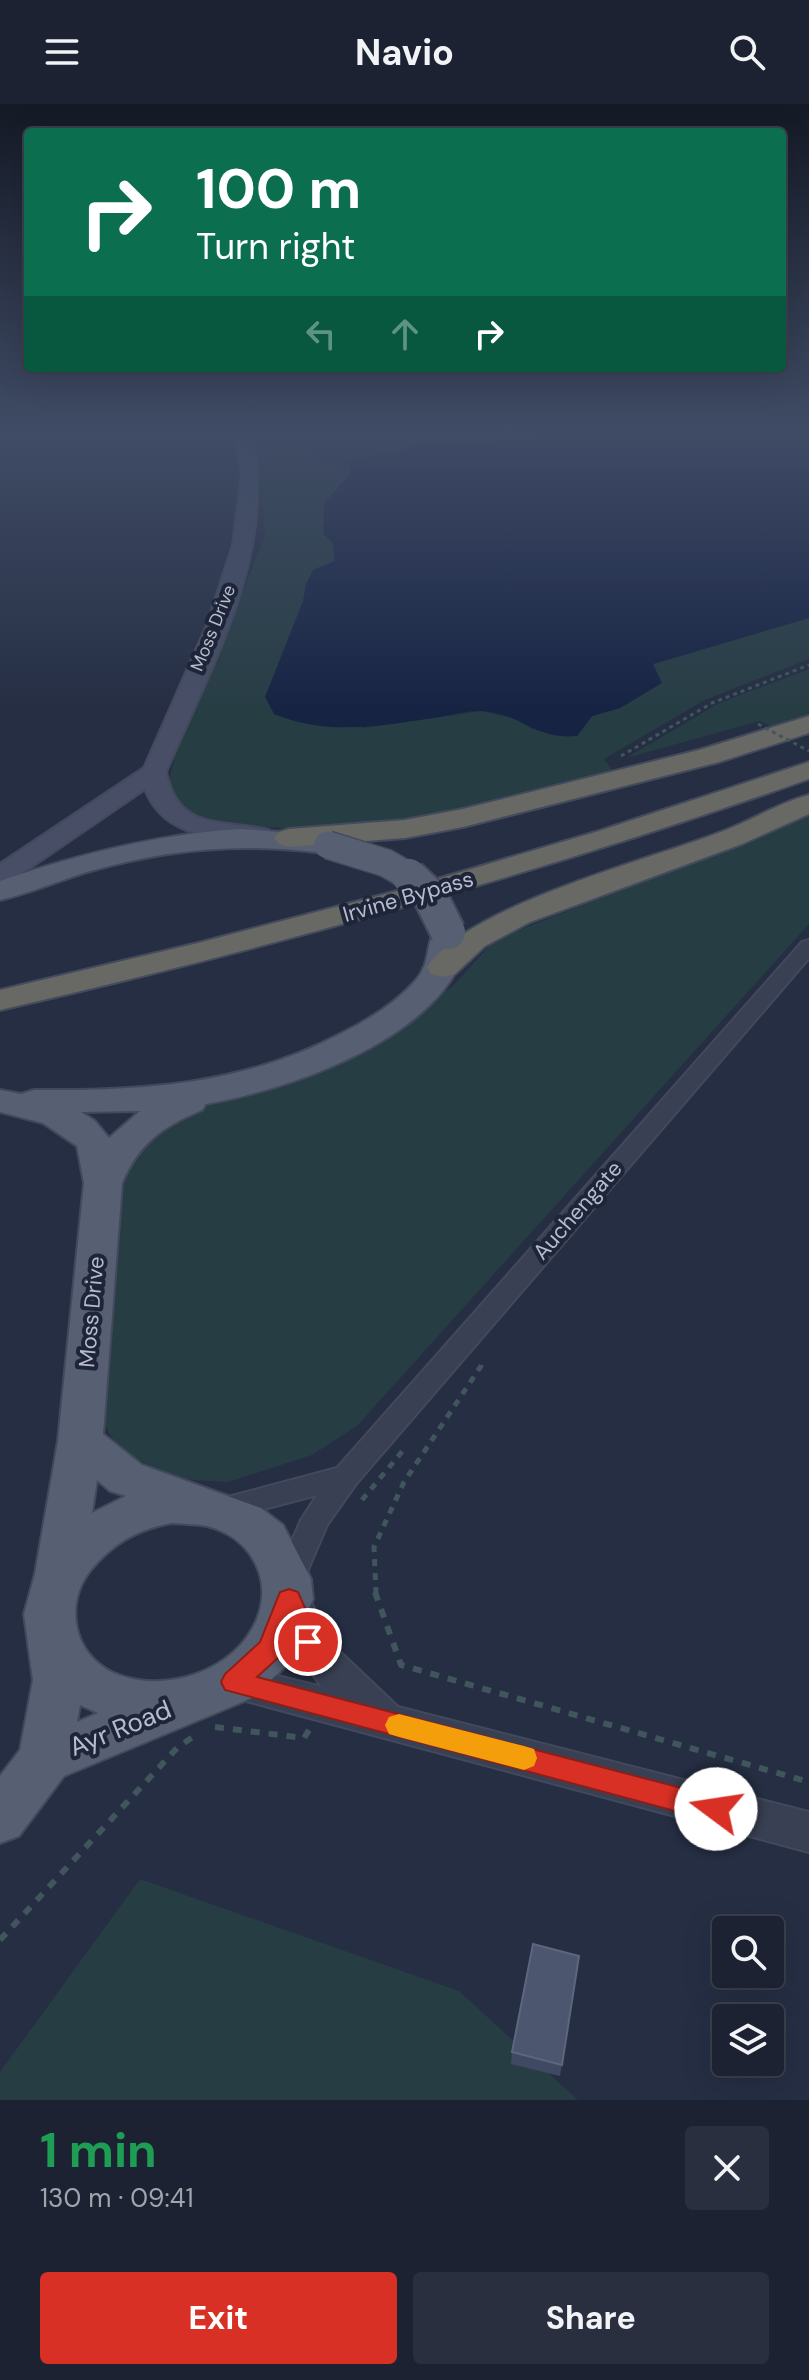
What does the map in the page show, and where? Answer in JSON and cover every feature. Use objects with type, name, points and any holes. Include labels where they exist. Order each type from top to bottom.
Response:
[{"type":"highway","points":[[274,837],[405,829],[463,818],[709,756],[809,724]]},
{"type":"highway","name":"Irvine Bypass","points":[[0,979],[337,900],[649,806],[809,751]]},
{"type":"highway","name":"Irvine Bypass","points":[[0,1000],[163,964],[584,846],[809,770]]},
{"type":"highway","points":[[443,967],[474,939],[519,915],[732,838],[809,804]]},
{"type":"main road","name":"Moss Drive","points":[[154,772],[228,594],[248,524]]},
{"type":"main road","points":[[0,1101],[99,1102],[213,1092],[322,1056],[364,1036],[404,1012],[443,967],[448,932],[442,909],[425,887],[382,862],[328,845],[181,821],[164,808],[155,792],[154,772]]},
{"type":"main road","points":[[0,876],[154,772]]},
{"type":"main road","points":[[0,891],[55,871],[120,854],[182,843],[274,837]]},
{"type":"main road","name":"Moss Drive","points":[[103,1183],[118,1147],[134,1133],[161,1113],[213,1092]]},
{"type":"main road","name":"Moss Drive","points":[[0,1101],[47,1111],[83,1130],[99,1152],[103,1183],[80,1441],[59,1575]]},
{"type":"main road","points":[[80,1441],[126,1478],[214,1509],[244,1521],[266,1538],[288,1592],[270,1649],[215,1690],[142,1703],[104,1693],[86,1683],[55,1646],[49,1614],[59,1575],[92,1535],[135,1512],[171,1505],[214,1509]]},
{"type":"main road","name":"Ayr Road","points":[[0,1818],[45,1759],[55,1713],[55,1646]]},
{"type":"main road","name":"Ayr Road","points":[[45,1759],[108,1730],[215,1690]]},
{"type":"street","name":"Auchengate","points":[[288,1592],[315,1520],[346,1476],[665,1107],[809,946]]},
{"type":"street","points":[[214,1509],[346,1476]]},
{"type":"street","points":[[288,1592],[308,1642],[342,1686],[395,1725]]},
{"type":"street","points":[[215,1690],[395,1725],[809,1832]]},
{"type":"path","points":[[627,761],[618,758],[712,703],[809,665]]},
{"type":"path","points":[[758,724],[809,751]]},
{"type":"path","points":[[483,1349],[481,1366],[404,1482],[374,1547],[375,1592],[401,1665],[809,1782]]},
{"type":"shaded area","points":[[264,524],[328,524],[335,561],[313,570],[303,601],[363,728],[482,711],[517,719],[532,729],[577,736],[592,716],[620,708],[661,683],[653,664],[809,618],[809,659],[705,700],[604,759],[613,771],[474,811],[430,820],[355,827],[229,824],[198,817],[177,806],[167,790],[174,759],[265,537]]},
{"type":"shaded area","points":[[809,669],[809,715],[773,728],[760,721],[626,758],[719,703]]},
{"type":"shaded area","points":[[809,816],[809,924],[357,1426],[312,1455],[228,1482],[179,1479],[119,1451],[99,1414],[120,1181],[142,1144],[172,1118],[367,1047],[454,985],[494,940]]},
{"type":"shaded area","points":[[140,1879],[459,1991],[578,2100],[0,2100],[0,2072]]},
{"type":"water","points":[[323,524],[809,524],[809,618],[653,664],[662,683],[620,708],[592,716],[577,736],[550,734],[509,717],[483,711],[357,727],[316,725],[274,714],[265,697],[313,570],[335,561],[334,544],[323,534]]},
{"type":"building","points":[[533,1944],[579,1956],[562,2065],[512,2052]]},
{"type":"slow traffic","points":[[399,1725],[524,1758]]},
{"type":"route","points":[[308,1642],[289,1599],[270,1649],[234,1682],[716,1809]]}]
